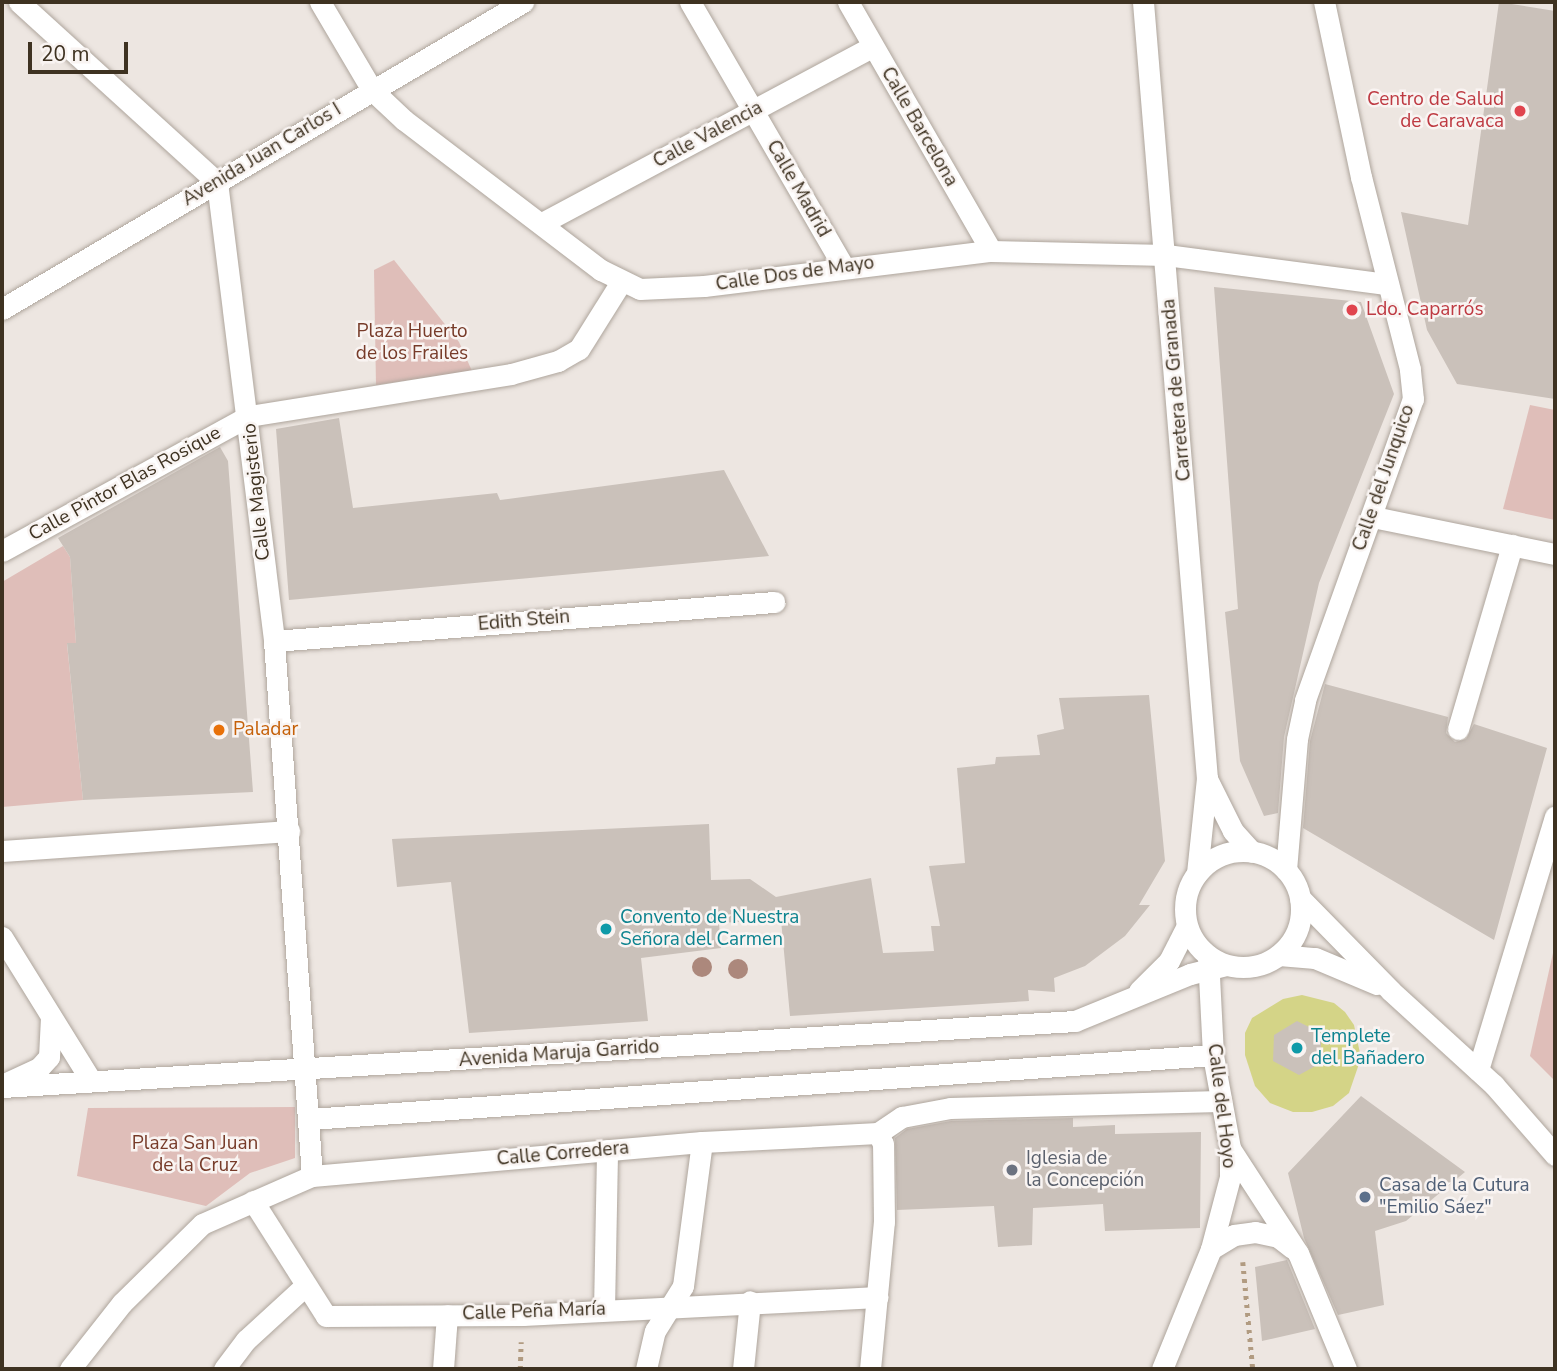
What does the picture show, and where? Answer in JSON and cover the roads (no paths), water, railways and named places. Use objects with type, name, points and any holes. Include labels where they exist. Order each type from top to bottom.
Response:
[{"type":"street","points":[[19,2],[217,182]]},
{"type":"street","name":"Calle Dos de Mayo","points":[[320,2],[372,90],[404,120],[621,282],[659,291],[843,266],[991,251],[1166,255],[1386,284]]},
{"type":"street","name":"Avenida Juan Carlos I","points":[[2,309],[523,2]]},
{"type":"street","name":"Calle Madrid","points":[[690,2],[843,266]]},
{"type":"street","name":"Calle Barcelona","points":[[848,2],[991,251]]},
{"type":"street","name":"Carretera de Granada","points":[[1143,2],[1166,255],[1207,778],[1197,873]]},
{"type":"street","name":"Calle del Junquico","points":[[1286,870],[1305,700],[1373,517],[1413,399],[1410,369],[1386,284],[1324,2]]},
{"type":"street","name":"Calle Valencia","points":[[542,223],[873,46]]},
{"type":"street","name":"Calle Magisterio","points":[[217,182],[249,416],[274,641],[307,1069],[312,1176]]},
{"type":"street","name":"Calle Pintor Blas Rosique","points":[[2,551],[249,416],[511,374],[558,361],[579,349],[621,282]]},
{"type":"street","points":[[1373,517],[1555,554]]},
{"type":"street","points":[[1458,729],[1513,545]]},
{"type":"street","name":"Edith Stein","points":[[274,641],[774,602]]},
{"type":"street","name":"Carretera de Granada","points":[[1207,778],[1233,831],[1252,852]]},
{"type":"street","points":[[1478,1070],[1555,816]]},
{"type":"street","points":[[2,851],[289,831]]},
{"type":"street","points":[[1300,898],[1296,934],[1279,955],[1253,967],[1213,963],[1187,926],[1188,890],[1197,873],[1222,855],[1252,852],[1274,859],[1286,870],[1300,898],[1391,991],[1478,1070],[1555,1155]]},
{"type":"street","name":"Avenida Maruja Garrido","points":[[1115,1008],[1169,961],[1187,926]]},
{"type":"street","points":[[2,937],[90,1079]]},
{"type":"street","points":[[1279,955],[1314,958],[1391,991]]},
{"type":"street","name":"Avenida Maruja Garrido","points":[[2,1086],[1052,1023],[1115,1008],[1213,963]]},
{"type":"street","name":"Calle del Hoyo","points":[[1163,1369],[1211,1249],[1230,1177],[1230,1148],[1213,1055],[1213,963]]},
{"type":"street","points":[[2,1086],[22,1078],[49,1057],[51,1015]]},
{"type":"street","points":[[310,1119],[1213,1055]]},
{"type":"street","points":[[870,1369],[884,1222],[883,1144],[878,1133],[902,1117],[950,1108],[1220,1101]]},
{"type":"street","name":"Calle Corredera","points":[[70,1369],[122,1303],[202,1224],[312,1176],[702,1142],[878,1133]]},
{"type":"street","points":[[646,1369],[655,1331],[683,1286],[702,1142]]},
{"type":"street","points":[[1230,1148],[1298,1253],[1346,1369]]},
{"type":"street","points":[[604,1310],[607,1150]]},
{"type":"street","name":"Calle Peña María","points":[[253,1201],[326,1316],[604,1310],[878,1297]]},
{"type":"street","points":[[1211,1249],[1241,1235],[1278,1237],[1298,1253]]},
{"type":"street","points":[[224,1369],[246,1340],[306,1285]]},
{"type":"street","points":[[743,1369],[750,1301]]},
{"type":"street","points":[[443,1369],[447,1315]]},
{"type":"place","name":"Centro de Salud de Caravaca","points":[[1520,111]]},
{"type":"place","name":"Ldo. Caparrós","points":[[1352,310]]},
{"type":"place","name":"Paladar","points":[[219,730]]},
{"type":"place","name":"Convento de Nuestra Señora del Carmen","points":[[606,929]]},
{"type":"place","name":"Templete del Bañadero","points":[[1297,1048]]},
{"type":"place","name":"Iglesia de la Concepción","points":[[1012,1170]]},
{"type":"place","name":"Casa de la Cutura \"Emilio Sáez\"","points":[[1365,1197]]},
{"type":"park label","name":"Plaza Huerto de los Frailes","points":[[412,343]]},
{"type":"park label","name":"Plaza San Juan de la Cruz","points":[[195,1155]]}]
